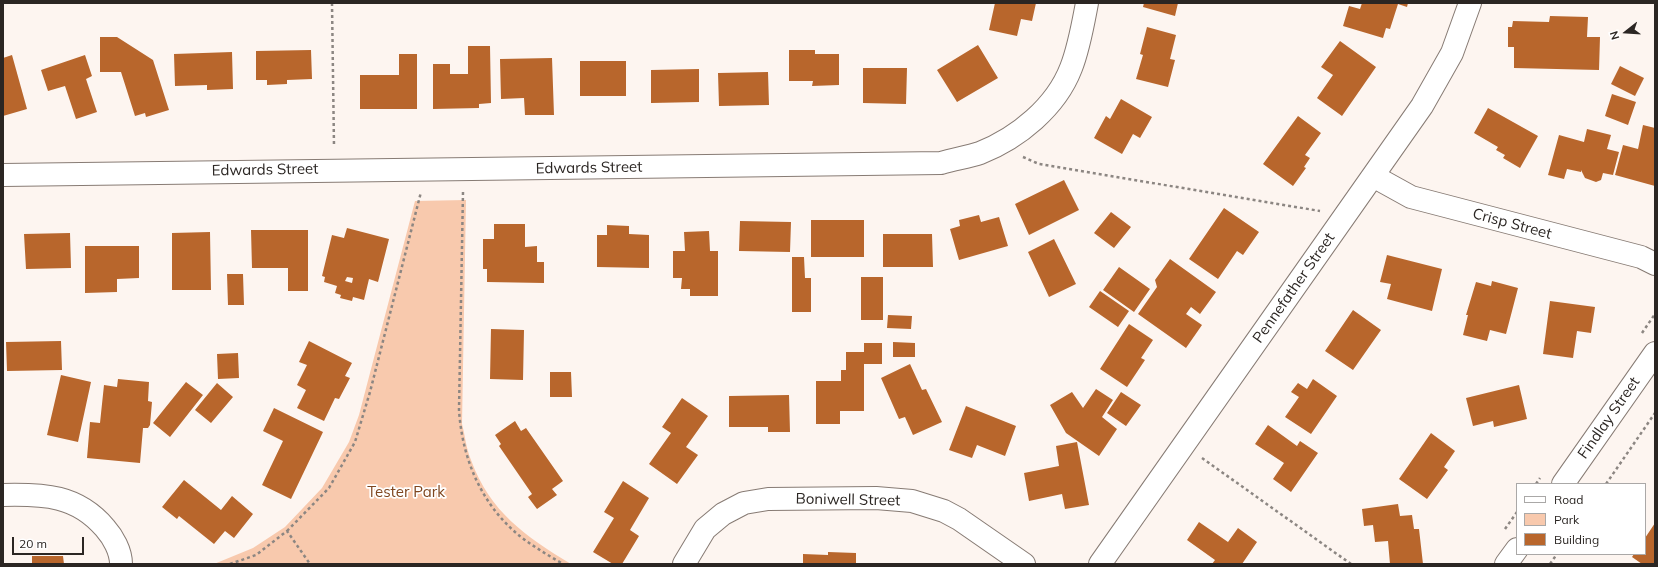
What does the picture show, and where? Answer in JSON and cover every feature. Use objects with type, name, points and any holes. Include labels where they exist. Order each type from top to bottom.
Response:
[{"type":"street","name":"Edwards Street","points":[[3,176],[328,169],[427,170],[941,163],[979,153],[1013,136],[1042,112],[1053,99],[1071,69],[1088,3]]},
{"type":"street","name":"Pennefather Street","points":[[1100,564],[1422,106],[1452,53],[1470,3]]},
{"type":"street","name":"Crisp Street","points":[[1373,176],[1411,197],[1641,257],[1655,264]]},
{"type":"street","name":"Findlay Street","points":[[1564,483],[1655,353]]},
{"type":"street","points":[[3,495],[39,494],[69,501],[94,515],[112,536],[121,564]]},
{"type":"street","name":"Boniwell Street","points":[[684,564],[705,529],[723,514],[744,503],[768,499],[876,498],[912,501],[944,511],[959,519],[1024,564]]},
{"type":"street","points":[[1506,564],[1516,550]]},
{"type":"path","points":[[328,169],[334,159],[332,3]]},
{"type":"path","points":[[1003,141],[1014,153],[1039,164],[1269,201],[1330,213],[1344,218]]},
{"type":"path","points":[[463,169],[458,410],[460,432],[469,464],[486,499],[514,531],[538,549],[563,564]]},
{"type":"path","points":[[230,564],[256,554],[287,531],[329,488],[356,442],[427,170]]},
{"type":"path","points":[[1607,483],[1655,414]]},
{"type":"path","points":[[1183,445],[1351,564]]},
{"type":"path","points":[[287,531],[310,564]]},
{"type":"path","points":[[1550,564],[1555,555]]},
{"type":"green space","name":"Tester Park","points":[[466,200],[462,424],[468,451],[479,478],[488,494],[499,508],[524,532],[571,564],[214,564],[253,548],[285,527],[322,488],[349,442],[359,415],[415,201]]},
{"type":"building","points":[[995,3],[1036,3],[1032,21],[1021,19],[1017,36],[989,30]]},
{"type":"building","points":[[1144,3],[1178,3],[1175,16],[1143,7]]},
{"type":"building","points":[[1362,3],[1408,3],[1407,7],[1398,4],[1390,29],[1386,28],[1383,38],[1343,26],[1349,6],[1360,9]]},
{"type":"building","points":[[1550,16],[1588,17],[1587,37],[1600,37],[1599,70],[1514,68],[1514,47],[1508,47],[1508,27],[1512,27],[1513,21],[1549,22]]},
{"type":"building","points":[[1147,27],[1176,35],[1170,59],[1175,60],[1168,87],[1136,79],[1143,55],[1140,54]]},
{"type":"building","points":[[100,37],[117,37],[153,60],[169,110],[146,117],[145,113],[135,116],[121,72],[100,72]]},
{"type":"building","points":[[1340,41],[1376,67],[1342,116],[1317,98],[1333,75],[1321,67]]},
{"type":"building","points":[[978,45],[998,78],[957,102],[937,70]]},
{"type":"building","points":[[468,46],[490,46],[491,103],[479,104],[479,108],[433,109],[433,64],[450,64],[450,74],[468,74]]},
{"type":"building","points":[[311,50],[312,79],[287,80],[287,84],[267,85],[267,80],[256,80],[256,51]]},
{"type":"building","points":[[789,50],[815,50],[815,54],[839,54],[839,85],[812,86],[813,81],[789,81]]},
{"type":"building","points":[[232,52],[233,89],[207,90],[207,85],[175,86],[174,54]]},
{"type":"building","points":[[399,54],[417,54],[417,109],[360,109],[360,75],[399,75]]},
{"type":"building","points":[[12,55],[27,109],[3,116],[3,58]]},
{"type":"building","points":[[85,55],[92,76],[86,79],[97,112],[76,119],[65,86],[48,91],[41,70]]},
{"type":"building","points":[[552,58],[554,115],[525,115],[524,98],[501,99],[500,59]]},
{"type":"building","points":[[580,61],[626,61],[626,96],[580,96]]},
{"type":"building","points":[[1620,66],[1644,78],[1635,96],[1611,84]]},
{"type":"building","points":[[863,68],[907,68],[906,104],[863,103]]},
{"type":"building","points":[[699,69],[699,102],[651,103],[651,70]]},
{"type":"building","points":[[768,72],[769,105],[719,106],[718,73]]},
{"type":"building","points":[[1612,94],[1636,102],[1628,125],[1605,116]]},
{"type":"building","points":[[1121,99],[1152,117],[1140,138],[1133,134],[1122,154],[1094,138],[1106,116],[1110,119]]},
{"type":"building","points":[[1488,108],[1538,136],[1520,168],[1503,158],[1505,155],[1496,150],[1498,147],[1474,133]]},
{"type":"building","points":[[1298,116],[1321,133],[1305,155],[1310,158],[1304,167],[1306,168],[1293,186],[1263,164]]},
{"type":"building","points":[[1643,125],[1655,128],[1655,186],[1615,175],[1623,145],[1638,149]]},
{"type":"building","points":[[1587,129],[1611,135],[1607,149],[1619,152],[1613,175],[1603,173],[1601,180],[1596,182],[1585,178],[1581,170],[1581,172],[1567,169],[1564,179],[1548,175],[1559,135],[1584,142]]},
{"type":"building","points":[[1064,180],[1079,210],[1029,235],[1015,204]]},
{"type":"building","points":[[1224,208],[1259,232],[1243,255],[1237,251],[1218,279],[1189,259]]},
{"type":"building","points":[[1111,212],[1131,227],[1114,248],[1094,233]]},
{"type":"building","points":[[979,215],[981,222],[999,217],[1008,246],[959,260],[950,229],[960,226],[959,220]]},
{"type":"building","points":[[811,220],[864,220],[864,257],[811,257]]},
{"type":"building","points":[[740,221],[791,222],[790,252],[739,251]]},
{"type":"building","points":[[494,224],[525,224],[525,247],[537,246],[537,262],[544,262],[544,283],[487,282],[487,269],[483,269],[483,239],[494,239]]},
{"type":"building","points":[[607,225],[629,226],[629,234],[649,235],[649,268],[597,267],[597,235],[607,235]]},
{"type":"building","points":[[347,228],[389,239],[378,282],[369,279],[364,300],[353,297],[352,301],[340,298],[341,295],[335,293],[337,286],[324,282],[325,277],[322,276],[332,235],[344,238]],"holes":[[[347,277],[353,278],[352,283],[345,281]]]},
{"type":"building","points":[[251,230],[308,230],[308,291],[288,291],[288,268],[252,268]]},
{"type":"building","points":[[709,231],[710,251],[718,251],[718,296],[690,296],[690,289],[681,289],[682,278],[673,278],[673,251],[685,251],[684,232]]},
{"type":"building","points":[[210,232],[211,290],[172,290],[172,233]]},
{"type":"building","points":[[70,233],[71,268],[26,269],[24,234]]},
{"type":"building","points":[[883,234],[932,234],[933,267],[883,267]]},
{"type":"building","points":[[1054,239],[1076,284],[1049,297],[1028,252]]},
{"type":"building","points":[[85,246],[139,246],[139,278],[117,279],[117,292],[85,293]]},
{"type":"building","points":[[1387,255],[1442,269],[1432,311],[1387,299],[1391,284],[1380,282]]},
{"type":"building","points":[[792,257],[804,257],[805,278],[811,278],[811,312],[792,312]]},
{"type":"building","points":[[1170,259],[1216,292],[1200,314],[1191,307],[1186,314],[1202,325],[1186,348],[1138,314],[1157,287],[1155,280]]},
{"type":"building","points":[[1119,267],[1150,289],[1134,312],[1103,290]]},
{"type":"building","points":[[227,274],[243,274],[244,305],[228,305]]},
{"type":"building","points":[[861,277],[883,277],[883,320],[861,320]]},
{"type":"building","points":[[1492,281],[1518,288],[1506,334],[1490,330],[1487,341],[1463,335],[1468,315],[1466,315],[1476,282],[1491,286]]},
{"type":"building","points":[[1100,291],[1129,311],[1118,327],[1089,307]]},
{"type":"building","points":[[1550,301],[1595,307],[1591,333],[1577,331],[1573,358],[1543,354]]},
{"type":"building","points":[[1353,310],[1381,330],[1353,370],[1325,351]]},
{"type":"building","points":[[888,315],[912,316],[911,329],[887,328]]},
{"type":"building","points":[[1129,324],[1153,340],[1141,358],[1145,360],[1127,387],[1100,369]]},
{"type":"building","points":[[491,329],[524,330],[523,380],[490,379]]},
{"type":"building","points":[[61,341],[62,370],[7,371],[6,342]]},
{"type":"building","points":[[309,341],[352,363],[345,376],[350,378],[339,399],[335,398],[324,421],[297,408],[306,390],[297,385],[307,365],[299,362]]},
{"type":"building","points":[[893,342],[915,343],[915,357],[893,357]]},
{"type":"building","points":[[864,343],[882,343],[882,364],[864,364],[864,411],[840,411],[840,424],[816,424],[816,381],[841,381],[841,370],[846,370],[846,352],[864,352]]},
{"type":"building","points":[[238,353],[239,378],[218,379],[217,354]]},
{"type":"building","points":[[910,364],[922,390],[926,389],[942,422],[913,435],[905,417],[899,419],[881,378]]},
{"type":"building","points":[[550,372],[571,372],[572,397],[550,397]]},
{"type":"building","points":[[61,375],[91,382],[78,442],[47,435]]},
{"type":"building","points":[[118,379],[149,382],[148,401],[152,402],[150,425],[148,428],[143,428],[140,463],[87,458],[90,422],[100,423],[104,385],[117,387]]},
{"type":"building","points":[[1313,379],[1337,396],[1311,434],[1285,417],[1299,397],[1291,392],[1298,383],[1307,389]]},
{"type":"building","points":[[186,382],[203,395],[170,437],[153,423]]},
{"type":"building","points":[[217,383],[233,397],[211,423],[195,410]]},
{"type":"building","points":[[1519,385],[1527,419],[1494,427],[1493,421],[1473,426],[1466,398]]},
{"type":"building","points":[[1096,389],[1113,400],[1102,417],[1117,429],[1099,456],[1066,433],[1050,405],[1072,392],[1083,408]]},
{"type":"building","points":[[1121,392],[1141,405],[1126,426],[1107,413]]},
{"type":"building","points":[[789,395],[790,432],[768,432],[768,427],[729,427],[729,396]]},
{"type":"building","points":[[682,398],[708,416],[686,447],[698,455],[677,484],[649,464],[671,433],[662,427]]},
{"type":"building","points":[[966,406],[1016,426],[1005,456],[977,445],[972,458],[949,450]]},
{"type":"building","points":[[274,408],[323,432],[291,499],[262,485],[283,441],[263,431]]},
{"type":"building","points":[[515,421],[521,431],[526,428],[563,481],[552,489],[557,495],[537,509],[528,497],[532,494],[499,446],[501,444],[495,435]]},
{"type":"building","points":[[1268,425],[1297,446],[1300,441],[1318,453],[1291,492],[1273,479],[1284,463],[1255,444]]},
{"type":"building","points":[[1431,433],[1455,451],[1444,467],[1448,470],[1427,499],[1399,479]]},
{"type":"building","points":[[1077,442],[1089,505],[1065,509],[1062,494],[1029,501],[1024,473],[1059,466],[1056,446]]},
{"type":"building","points":[[184,480],[221,510],[232,496],[253,514],[234,538],[225,531],[214,544],[179,516],[177,519],[162,507]]},
{"type":"building","points":[[623,481],[649,498],[630,530],[639,536],[622,564],[613,564],[593,552],[614,518],[604,512]]},
{"type":"building","points":[[1398,504],[1400,516],[1412,515],[1414,529],[1419,529],[1423,564],[1390,564],[1388,541],[1375,542],[1373,525],[1364,526],[1362,509]]},
{"type":"building","points":[[1199,522],[1228,542],[1238,528],[1257,542],[1242,564],[1212,564],[1215,560],[1187,540]]},
{"type":"building","points":[[1655,523],[1655,564],[1642,564],[1632,557],[1633,555],[1646,555],[1646,536]]},
{"type":"building","points":[[828,552],[856,553],[856,564],[803,564],[803,554],[828,555]]},
{"type":"building","points":[[32,556],[63,556],[64,564],[32,564]]}]
